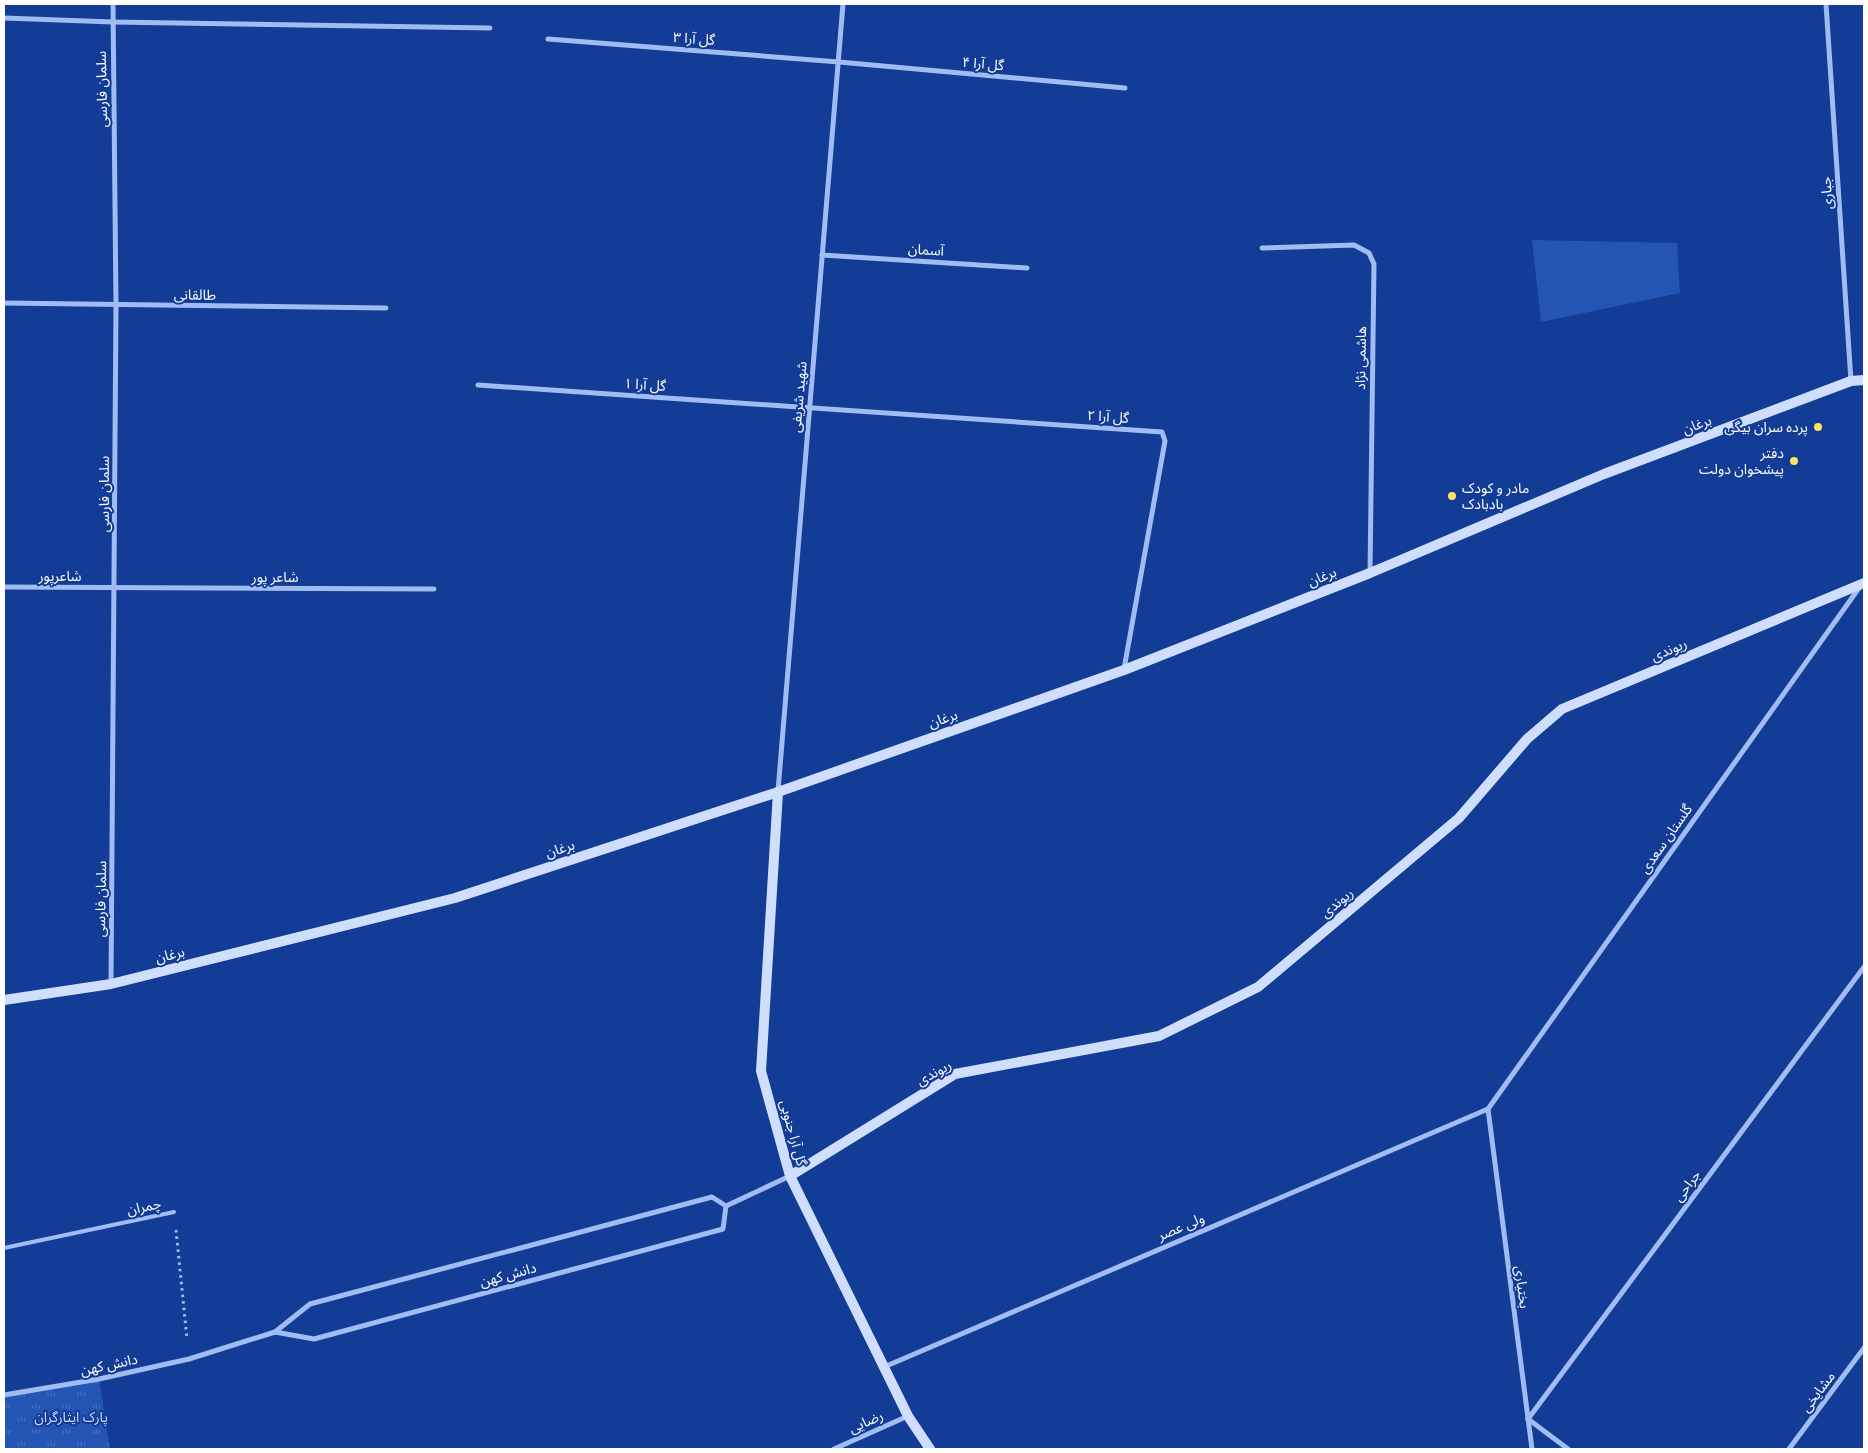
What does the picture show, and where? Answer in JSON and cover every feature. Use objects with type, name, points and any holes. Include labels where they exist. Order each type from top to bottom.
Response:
[{"type":"main road","name":"برغان","points":[[4,1000],[111,984],[455,898],[778,792],[1124,670],[1370,573],[1604,474],[1851,381],[1864,380]]},
{"type":"main road","name":"ریوندی","points":[[790,1176],[955,1074],[1159,1036],[1258,987],[1458,818],[1527,739],[1562,709],[1863,583]]},
{"type":"main road","name":"گل آرا جنوبی","points":[[778,792],[762,1071],[790,1176],[908,1416],[930,1449]]},
{"type":"street","name":"سلمان فارسی","points":[[111,984],[116,305],[113,4]]},
{"type":"street","name":"شهید شریفی","points":[[778,792],[844,4]]},
{"type":"street","name":"جباری","points":[[1826,4],[1851,381]]},
{"type":"street","points":[[4,18],[113,22],[490,28]]},
{"type":"street","name":"گل آرا ۳","points":[[548,39],[839,62]]},
{"type":"street","name":"گل آرا ۴","points":[[839,62],[1125,88]]},
{"type":"street","name":"هاشمی نژاد","points":[[1262,248],[1354,245],[1369,253],[1374,264],[1370,573]]},
{"type":"street","name":"آسمان","points":[[822,255],[1027,268]]},
{"type":"street","name":"طالقانی","points":[[4,302],[386,308]]},
{"type":"street","name":"گل آرا ۱","points":[[478,385],[810,408]]},
{"type":"street","name":"گل آرا ۲","points":[[810,408],[1162,432],[1165,441],[1124,670]]},
{"type":"street","name":"گلستان سعدی","points":[[1488,1109],[1863,583]]},
{"type":"street","name":"شاعرپور","points":[[4,587],[115,587]]},
{"type":"street","name":"شاعر پور","points":[[115,587],[434,589]]},
{"type":"street","name":"جراحی","points":[[1528,1419],[1864,967]]},
{"type":"street","name":"ولی عصر","points":[[883,1367],[1488,1109]]},
{"type":"street","name":"بختیاری","points":[[1488,1109],[1532,1449]]},
{"type":"street","points":[[726,1206],[790,1176]]},
{"type":"street","name":"دانش کهن","points":[[4,1395],[99,1379],[189,1359],[275,1332],[310,1304],[712,1197],[726,1206],[723,1229],[314,1339],[275,1332]]},
{"type":"street","name":"مشایخی","points":[[1789,1449],[1864,1348]]},
{"type":"street","name":"رضایی","points":[[834,1449],[908,1416]]},
{"type":"street","points":[[1528,1419],[1568,1449]]},
{"type":"lane","name":"چمران","points":[[4,1248],[174,1212]]},
{"type":"path","name":"چمران","points":[[174,1212],[189,1359]]},
{"type":"green space","points":[[1532,240],[1677,243],[1680,293],[1541,322]]},
{"type":"green space","name":"پارک ایثارگران","points":[[99,1379],[110,1449],[4,1449],[4,1395]]},
{"type":"place","name":"پرده سران بیگی","points":[[1818,427]]},
{"type":"place","name":"دفتر پیشخوان دولت","points":[[1794,461]]},
{"type":"place","name":"مادر و کودک بادبادک","points":[[1452,496]]}]
